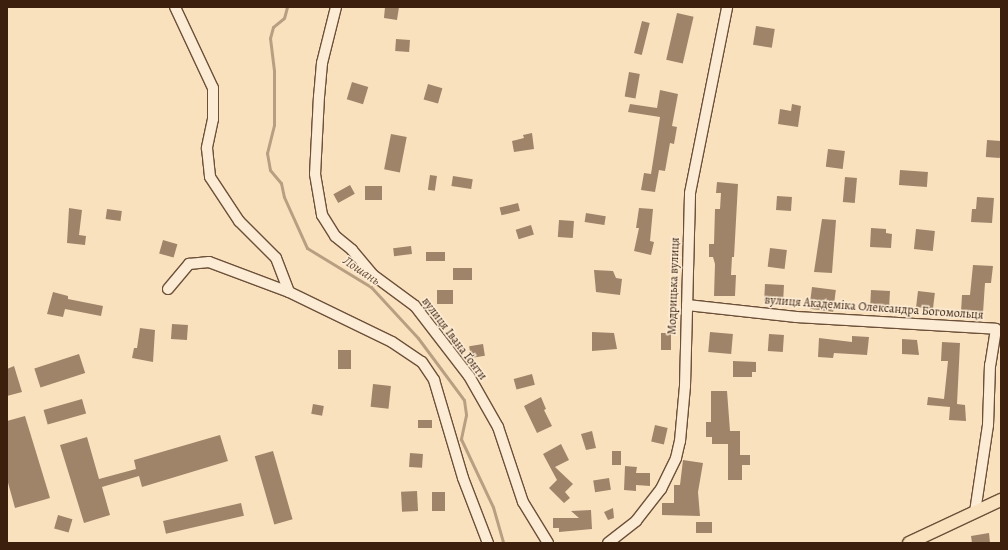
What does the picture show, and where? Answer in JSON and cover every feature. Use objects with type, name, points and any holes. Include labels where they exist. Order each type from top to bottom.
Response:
[{"type":"main road","points":[[909,543],[1001,500]]},
{"type":"street","points":[[176,7],[178,18],[200,56],[213,88],[214,119],[206,148],[210,177],[239,221],[276,258],[289,292]]},
{"type":"street","name":"вулиця Івана Ґонти","points":[[336,7],[322,63],[318,110],[315,174],[322,215],[335,236],[352,250],[373,275],[415,306],[469,376],[498,427],[523,502],[548,543]]},
{"type":"street","name":"Модрицька вулиця","points":[[608,543],[636,521],[654,500],[667,479],[676,458],[683,414],[690,193],[693,169],[727,7]]},
{"type":"street","points":[[168,289],[189,264],[199,261],[209,262],[289,292],[392,342],[422,362],[434,380],[463,478],[488,543]]},
{"type":"street","name":"вулиця Академіка Олександра Богомольця","points":[[686,305],[796,318],[996,329],[990,365],[988,425],[974,512]]},
{"type":"building","points":[[385,7],[399,7],[397,20],[384,18]]},
{"type":"building","points":[[677,13],[694,17],[683,64],[666,60]]},
{"type":"building","points":[[642,21],[650,23],[642,55],[634,53]]},
{"type":"building","points":[[756,26],[775,29],[772,48],[753,45]]},
{"type":"building","points":[[396,39],[410,40],[409,52],[395,51]]},
{"type":"building","points":[[629,72],[640,74],[635,99],[625,97]]},
{"type":"building","points":[[352,82],[368,87],[363,104],[347,99]]},
{"type":"building","points":[[428,84],[442,88],[438,104],[424,99]]},
{"type":"building","points":[[660,90],[678,94],[672,126],[677,127],[674,144],[670,143],[665,171],[659,170],[655,192],[641,190],[644,173],[651,174],[660,117],[628,112],[630,104],[657,108]]},
{"type":"building","points":[[792,104],[801,106],[798,127],[778,124],[780,109],[791,111]]},
{"type":"building","points":[[532,133],[534,149],[514,152],[512,141],[524,138],[523,135]]},
{"type":"building","points":[[391,134],[407,137],[400,172],[384,169]]},
{"type":"building","points":[[987,140],[1001,141],[1000,158],[986,157]]},
{"type":"building","points":[[828,149],[845,151],[843,169],[826,167]]},
{"type":"building","points":[[900,170],[928,172],[927,187],[899,185]]},
{"type":"building","points":[[430,175],[437,176],[435,191],[428,190]]},
{"type":"building","points":[[453,176],[473,179],[471,189],[451,186]]},
{"type":"building","points":[[845,177],[857,178],[855,203],[843,202]]},
{"type":"building","points":[[717,182],[738,184],[734,257],[732,257],[731,275],[736,275],[735,296],[714,296],[715,264],[713,257],[709,257],[709,244],[714,244],[715,209],[720,209],[721,193],[716,193]]},
{"type":"building","points":[[350,185],[355,194],[338,203],[333,194]]},
{"type":"building","points":[[365,186],[382,186],[382,200],[365,200]]},
{"type":"building","points":[[777,196],[792,197],[791,211],[776,210]]},
{"type":"building","points":[[977,197],[994,198],[992,223],[971,222],[972,209],[976,209]]},
{"type":"building","points":[[518,203],[520,211],[501,215],[500,208]]},
{"type":"building","points":[[69,208],[82,210],[79,235],[86,236],[85,245],[67,243]]},
{"type":"building","points":[[639,208],[653,209],[650,241],[654,242],[651,255],[634,251],[639,228],[636,228]]},
{"type":"building","points":[[107,209],[122,211],[120,221],[106,219]]},
{"type":"building","points":[[586,213],[606,216],[604,225],[585,222]]},
{"type":"building","points":[[822,219],[836,220],[832,273],[814,272]]},
{"type":"building","points":[[559,220],[574,221],[573,238],[558,237]]},
{"type":"building","points":[[531,225],[534,235],[519,239],[516,230]]},
{"type":"building","points":[[871,228],[886,229],[886,233],[892,234],[891,248],[870,247]]},
{"type":"building","points":[[916,229],[935,231],[933,251],[914,249]]},
{"type":"building","points":[[163,240],[177,244],[174,258],[159,253]]},
{"type":"building","points":[[411,246],[412,254],[394,256],[393,248]]},
{"type":"building","points":[[770,248],[787,250],[785,269],[768,267]]},
{"type":"building","points":[[426,252],[445,252],[445,261],[426,261]]},
{"type":"building","points":[[973,265],[993,266],[991,283],[985,283],[983,313],[961,312],[962,295],[970,295]]},
{"type":"building","points":[[453,268],[472,268],[472,280],[453,280]]},
{"type":"building","points":[[594,270],[613,271],[616,278],[622,279],[620,295],[596,292]]},
{"type":"building","points":[[765,284],[784,285],[783,305],[764,304]]},
{"type":"building","points":[[812,287],[836,290],[833,312],[809,309]]},
{"type":"building","points":[[437,290],[453,290],[453,304],[437,304]]},
{"type":"building","points":[[871,290],[890,291],[889,309],[870,308]]},
{"type":"building","points":[[918,291],[935,293],[933,309],[916,307]]},
{"type":"building","points":[[53,292],[68,296],[68,299],[103,306],[101,316],[65,309],[63,317],[47,314]]},
{"type":"building","points":[[172,324],[188,325],[187,340],[171,339]]},
{"type":"building","points":[[140,328],[155,330],[153,362],[132,358],[134,348],[137,348]]},
{"type":"building","points":[[592,332],[614,333],[617,349],[592,351]]},
{"type":"building","points":[[710,332],[733,334],[731,354],[708,352]]},
{"type":"building","points":[[661,333],[671,333],[671,350],[661,350]]},
{"type":"building","points":[[769,334],[784,335],[783,352],[768,351]]},
{"type":"building","points":[[852,336],[869,337],[867,355],[834,353],[833,358],[818,357],[819,338],[852,342]]},
{"type":"building","points":[[902,339],[917,340],[919,355],[902,354]]},
{"type":"building","points":[[942,342],[960,343],[957,404],[965,405],[966,421],[949,420],[950,407],[927,405],[928,397],[944,399],[948,361],[941,361]]},
{"type":"building","points":[[483,344],[485,356],[471,358],[469,346]]},
{"type":"building","points":[[338,350],[351,350],[351,369],[338,369]]},
{"type":"building","points":[[79,354],[85,373],[40,388],[34,369]]},
{"type":"building","points":[[733,361],[756,362],[756,372],[752,372],[752,377],[733,377]]},
{"type":"building","points":[[14,366],[22,392],[7,396],[7,369]]},
{"type":"building","points":[[532,374],[535,385],[516,390],[514,379]]},
{"type":"building","points":[[373,384],[391,386],[388,409],[371,407]]},
{"type":"building","points":[[711,391],[727,391],[730,431],[740,431],[740,455],[750,455],[750,465],[742,465],[742,480],[728,480],[728,444],[712,444],[712,437],[706,437],[706,422],[711,422]]},
{"type":"building","points":[[541,397],[546,409],[544,410],[552,426],[537,433],[524,406]]},
{"type":"building","points":[[82,399],[86,413],[48,424],[44,410]]},
{"type":"building","points":[[313,404],[324,406],[322,416],[311,414]]},
{"type":"building","points":[[25,416],[50,498],[15,508],[7,479],[7,421]]},
{"type":"building","points":[[418,420],[432,420],[432,428],[418,428]]},
{"type":"building","points":[[655,425],[668,428],[664,444],[651,442]]},
{"type":"building","points":[[592,431],[596,448],[586,450],[581,434]]},
{"type":"building","points":[[220,435],[228,461],[142,487],[139,476],[102,487],[110,515],[84,523],[60,445],[87,437],[99,479],[136,469],[134,460]]},
{"type":"building","points":[[561,444],[569,460],[555,467],[573,484],[565,492],[570,498],[564,503],[549,488],[557,480],[543,454]]},
{"type":"building","points":[[273,451],[293,519],[274,524],[255,456]]},
{"type":"building","points":[[612,451],[621,451],[621,465],[612,465]]},
{"type":"building","points":[[410,453],[423,454],[422,468],[409,467]]},
{"type":"building","points":[[683,460],[703,463],[698,492],[700,516],[662,515],[662,503],[674,503],[674,485],[680,485]]},
{"type":"building","points":[[625,466],[637,467],[636,473],[650,473],[650,486],[636,485],[636,491],[624,490]]},
{"type":"building","points":[[609,478],[611,490],[595,492],[593,481]]},
{"type":"building","points":[[417,491],[418,511],[402,512],[401,492]]},
{"type":"building","points":[[432,492],[445,492],[445,511],[432,511]]},
{"type":"building","points":[[241,503],[244,516],[166,534],[163,521]]},
{"type":"building","points":[[613,508],[614,518],[608,520],[604,512]]},
{"type":"building","points":[[591,510],[592,529],[559,532],[559,528],[553,528],[553,518],[579,518],[571,511]]},
{"type":"building","points":[[58,515],[72,519],[69,533],[54,528]]},
{"type":"building","points":[[696,522],[712,522],[712,533],[696,533]]},
{"type":"building","points":[[989,533],[990,543],[972,543],[971,536]]},
{"type":"waterway","name":"Лошань","points":[[287,7],[284,18],[273,27],[270,38],[274,70],[274,125],[267,153],[270,170],[281,183],[284,197],[307,248],[371,287],[418,338],[464,400],[466,415],[461,439],[493,507],[503,543]]}]
